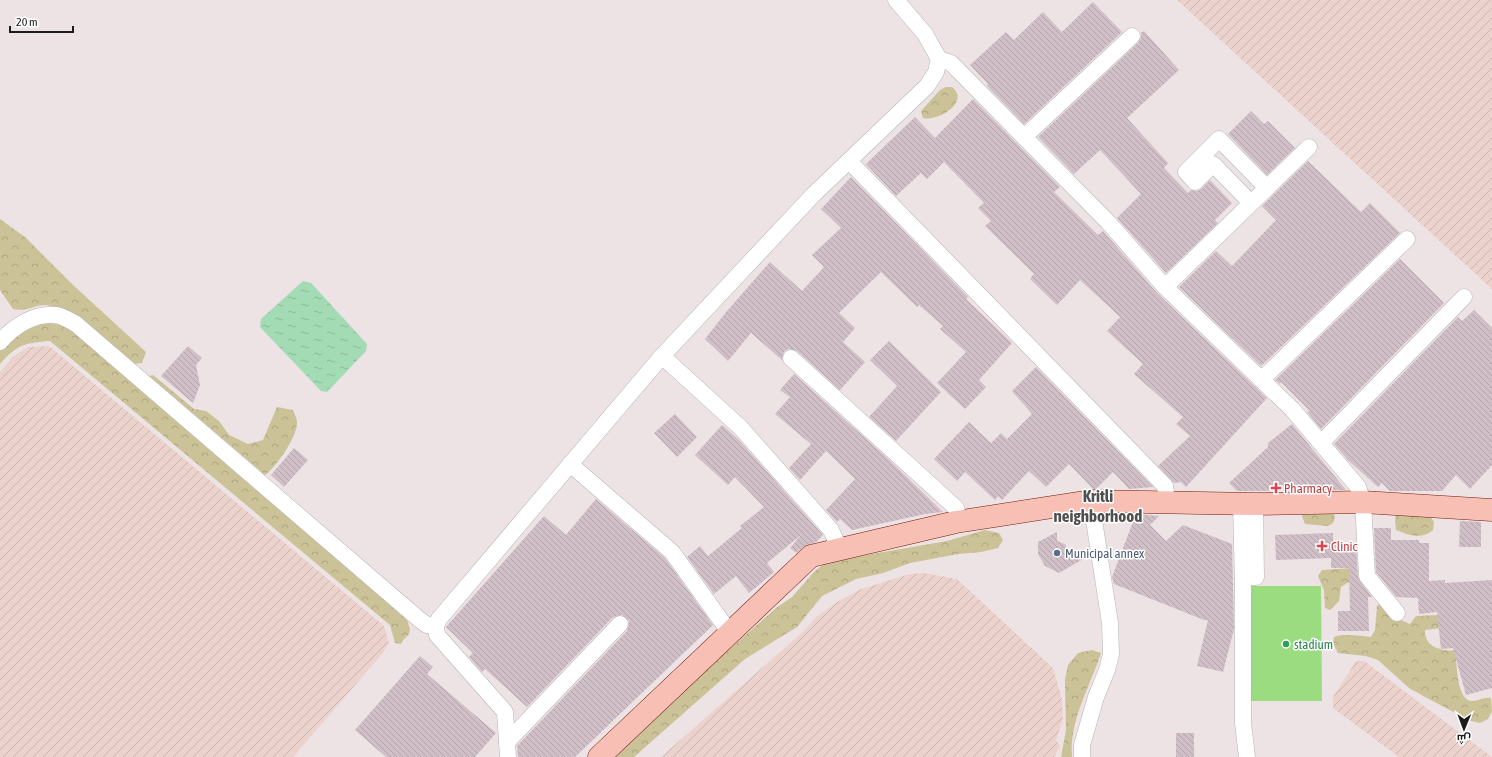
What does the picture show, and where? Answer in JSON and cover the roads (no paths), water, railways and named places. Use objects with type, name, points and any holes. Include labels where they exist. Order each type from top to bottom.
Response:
[{"type":"street","points":[[520,729],[437,635],[436,626],[445,611],[662,356],[808,201],[927,86],[936,72],[939,59],[925,34],[896,0]]},
{"type":"street","points":[[1024,138],[1132,36]]},
{"type":"street","points":[[939,59],[951,63],[1108,222],[1165,287],[1292,409],[1358,487],[1364,502],[1367,576],[1397,613]]},
{"type":"street","points":[[1251,203],[1213,164],[1195,182],[1186,172],[1219,140],[1267,188]]},
{"type":"street","points":[[1165,287],[1309,147]]},
{"type":"street","points":[[849,161],[1165,486],[1166,502]]},
{"type":"street","points":[[1262,380],[1407,239]]},
{"type":"street","points":[[1321,443],[1464,297]]},
{"type":"street","points":[[0,342],[8,332],[31,319],[56,315],[76,324],[420,620],[427,625],[436,626]]},
{"type":"street","points":[[662,356],[741,428],[831,530],[840,550]]},
{"type":"street","points":[[791,358],[956,508],[960,522]]},
{"type":"street","points":[[570,464],[672,552],[730,633]]},
{"type":"street","points":[[1082,757],[1082,746],[1096,697],[1105,676],[1111,654],[1110,622],[1090,500]]},
{"type":"street","points":[[599,757],[811,556],[960,522],[1090,500],[1248,504],[1364,502],[1492,510]]},
{"type":"street","points":[[1247,757],[1243,723],[1243,577],[1256,577],[1248,504]]},
{"type":"street","points":[[508,750],[520,729],[620,624]]},
{"type":"street","points":[[505,712],[508,750]]},
{"type":"water","points":[[303,281],[311,283],[367,344],[366,351],[327,392],[321,391],[260,327],[261,319]]},
{"type":"place","name":"Pharmacy","points":[[1276,488]]},
{"type":"place","name":"Clinic","points":[[1322,546]]},
{"type":"place","name":"Municipal annex","points":[[1057,553]]},
{"type":"place","name":"stadium","points":[[1286,644]]},
{"type":"district","name":"Kritli neighborhood","points":[[1098,506]]}]
